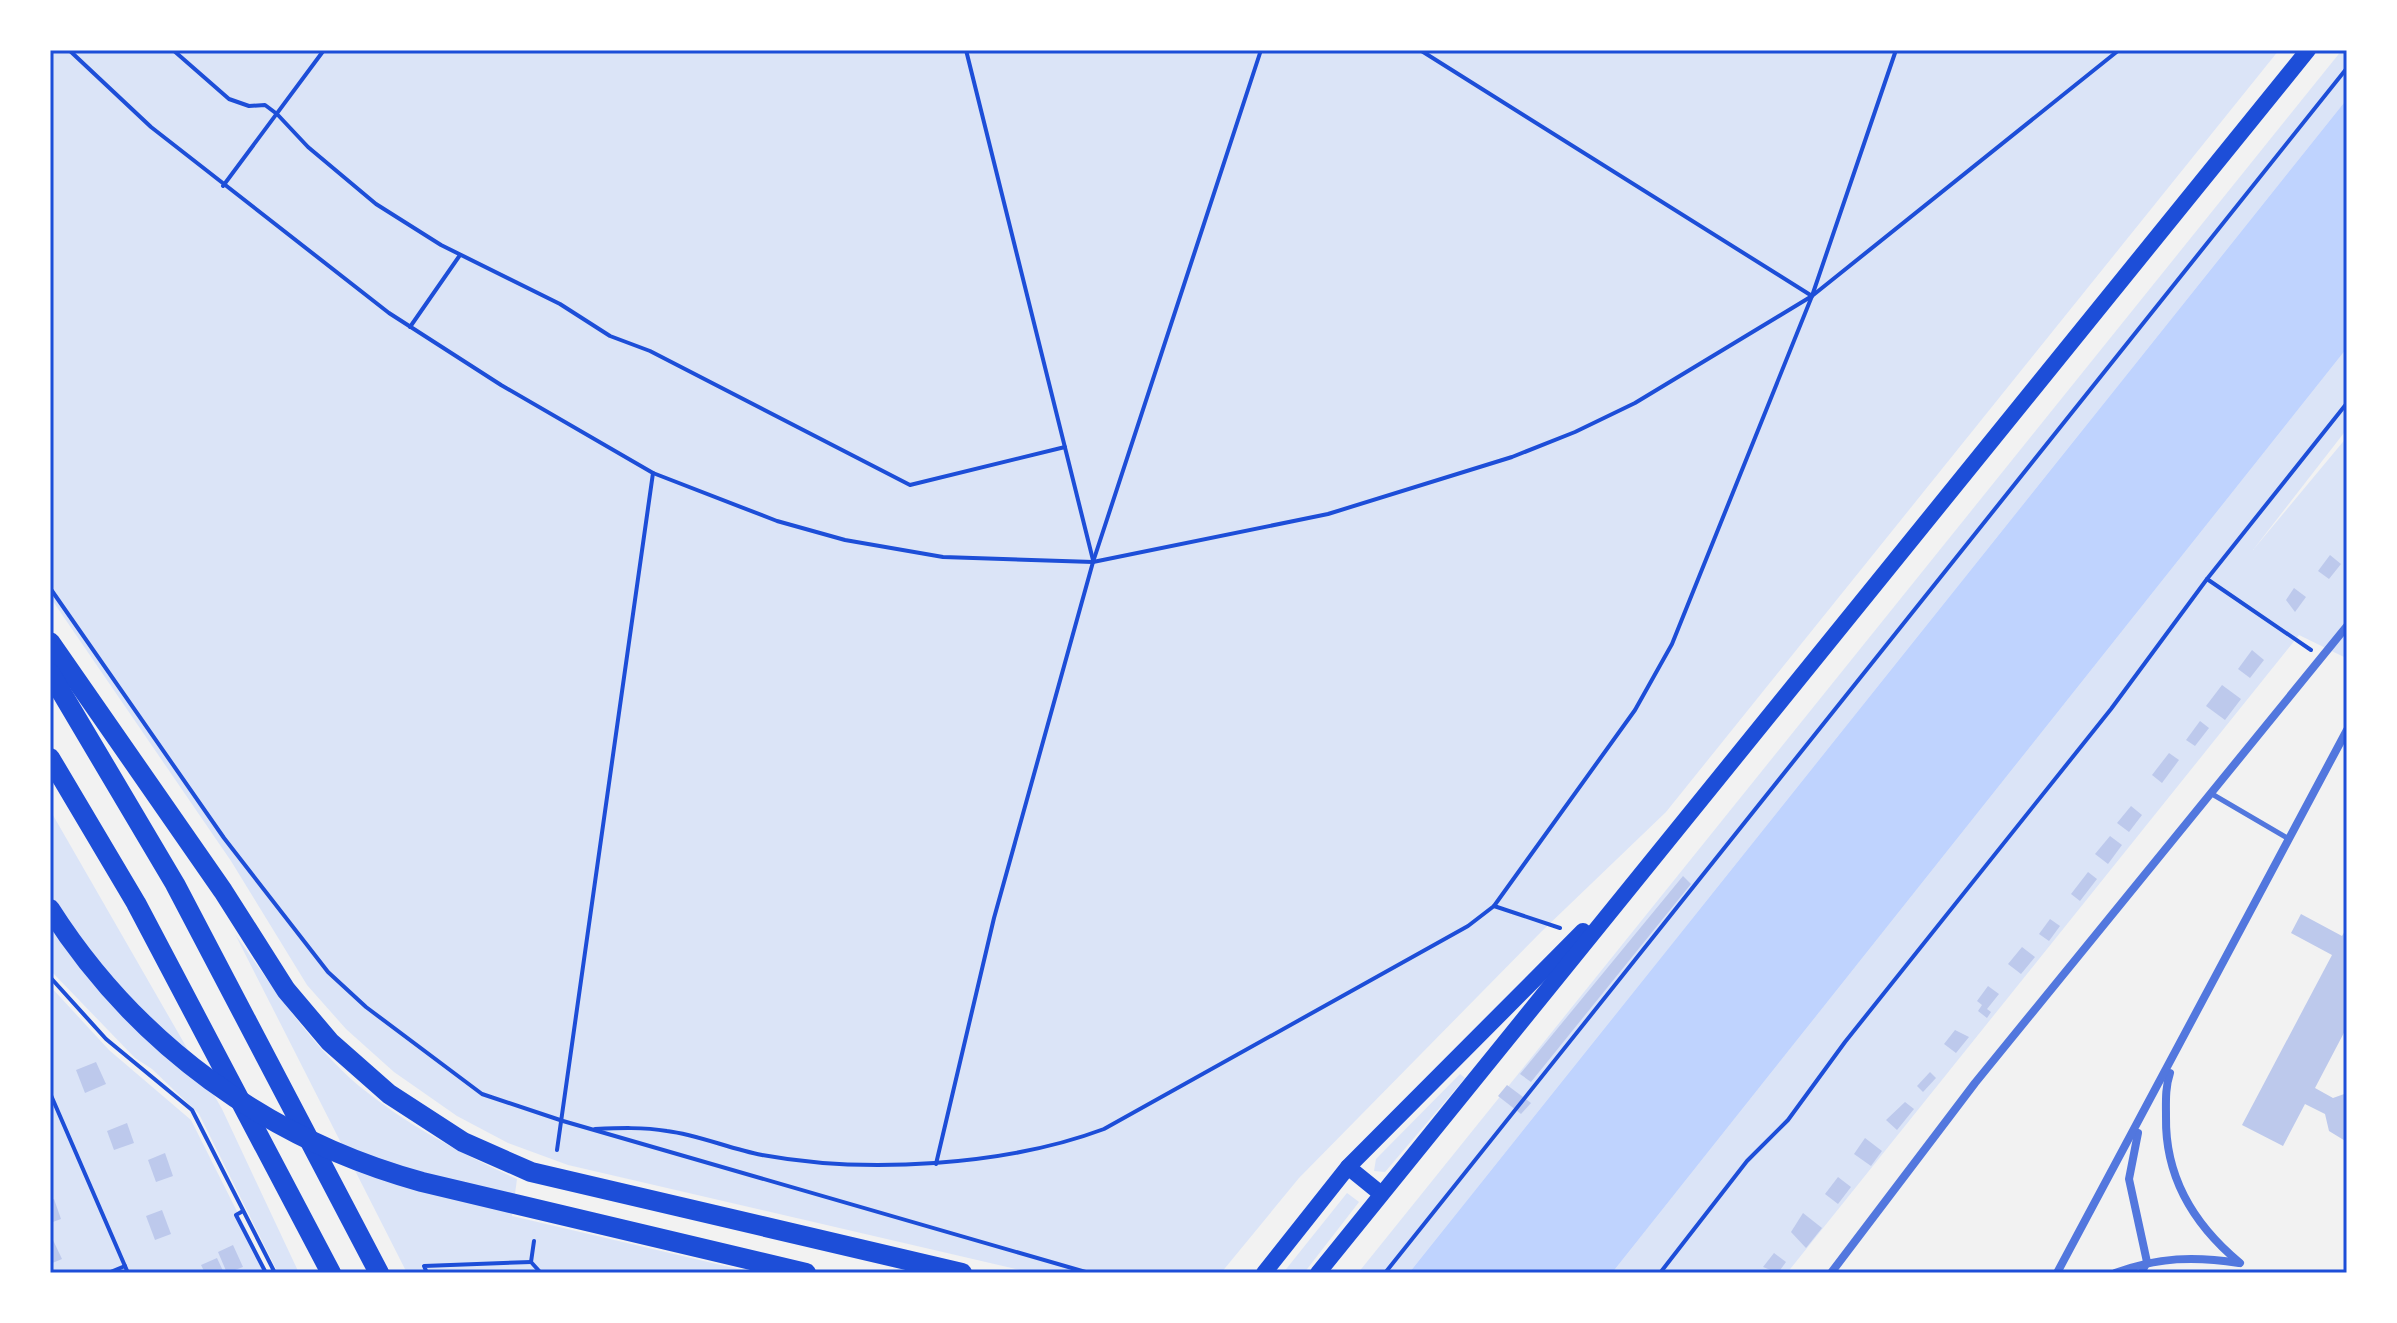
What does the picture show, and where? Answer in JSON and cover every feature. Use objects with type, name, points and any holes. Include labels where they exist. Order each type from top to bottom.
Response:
[{"type":"highway","points":[[50,642],[197,853],[286,990],[357,1069],[401,1102],[463,1142],[531,1172],[962,1273]]},
{"type":"highway","points":[[50,673],[175,884],[379,1273]]},
{"type":"highway","points":[[50,758],[136,903],[331,1273]]},
{"type":"highway","points":[[50,909],[107,984],[154,1035],[203,1077],[260,1115],[335,1153],[391,1174],[806,1273]]},
{"type":"main road","points":[[1318,1273],[2308,50]]},
{"type":"main road","points":[[1264,1273],[1348,1167],[1663,850]]},
{"type":"main road","points":[[1348,1167],[1380,1193]]},
{"type":"street","points":[[1831,1273],[1975,1083],[2347,626]]},
{"type":"street","points":[[2057,1273],[2347,730]]},
{"type":"street","points":[[2115,1273],[2147,1262],[2201,1257],[2240,1263],[2197,1220],[2173,1178],[2165,1135],[2166,1084],[2181,1041]]},
{"type":"street","points":[[2141,1273],[2147,1262],[2129,1179],[2131,1153],[2144,1113]]},
{"type":"lane","points":[[2212,794],[2289,839]]},
{"type":"path","points":[[69,50],[151,127],[223,187],[410,327],[653,473],[777,521],[845,540],[943,557],[1093,562],[1328,514],[1512,457],[1635,403],[1812,296],[2119,50]]},
{"type":"path","points":[[173,50],[229,99],[249,106],[265,105],[308,147],[376,204],[460,255],[560,304],[610,336],[650,351],[910,485],[1065,447]]},
{"type":"path","points":[[223,187],[324,50]]},
{"type":"path","points":[[966,50],[1093,562]]},
{"type":"path","points":[[936,1164],[994,918],[1093,562],[1261,50]]},
{"type":"path","points":[[1420,50],[1812,296]]},
{"type":"path","points":[[595,1129],[670,1131],[762,1155],[936,1164],[1061,1145],[1104,1129],[1468,926],[1494,906],[1635,710],[1672,644],[1812,296],[1896,50]]},
{"type":"path","points":[[1385,1273],[2347,68]]},
{"type":"path","points":[[410,327],[460,255]]},
{"type":"path","points":[[1660,1273],[1747,1161],[1788,1120],[1845,1042],[2111,709],[2207,579],[2347,403]]},
{"type":"path","points":[[557,1150],[653,473]]},
{"type":"path","points":[[2207,579],[2322,658]]},
{"type":"path","points":[[50,588],[224,838],[328,972],[366,1007],[482,1094],[563,1121],[1089,1273]]},
{"type":"path","points":[[1494,906],[1564,929]]},
{"type":"path","points":[[50,977],[106,1039],[192,1110],[275,1273]]},
{"type":"path","points":[[50,1093],[128,1273]]},
{"type":"path","points":[[243,1211],[236,1215],[266,1273]]},
{"type":"path","points":[[531,1262],[534,1241]]},
{"type":"path","points":[[427,1273],[424,1266],[531,1262],[541,1273]]},
{"type":"path","points":[[108,1273],[125,1266]]},
{"type":"shaded area","points":[[50,50],[2279,50],[1666,812],[1542,931],[1299,1178],[1221,1273],[1033,1273],[568,1165],[508,1143],[457,1116],[394,1072],[346,1029],[307,985],[231,861],[50,597]]},
{"type":"shaded area","points":[[2342,50],[2347,50],[2347,99],[1409,1273],[1358,1273]]},
{"type":"shaded area","points":[[2347,348],[2347,429],[2253,550],[2347,437],[2347,655],[2344,657],[2299,635],[1787,1273],[1612,1273]]},
{"type":"shaded area","points":[[50,810],[222,1109],[299,1273],[278,1273],[199,1114],[152,1069],[135,1058],[50,970]]},
{"type":"shaded area","points":[[235,934],[308,1033],[359,1086],[435,1138],[517,1179],[512,1216],[755,1273],[407,1273]]},
{"type":"shaded area","points":[[50,986],[109,1050],[191,1120],[268,1273],[50,1273]]},
{"type":"shaded area","points":[[1460,1074],[1465,1078],[1385,1172],[1374,1171],[1376,1159]]},
{"type":"shaded area","points":[[1347,1193],[1359,1202],[1304,1273],[1283,1273]]},
{"type":"water","points":[[2347,99],[2347,348],[1612,1273],[1409,1273]]},
{"type":"building","points":[[2330,555],[2341,564],[2329,579],[2318,571]]},
{"type":"building","points":[[2294,588],[2306,597],[2295,612],[2286,600]]},
{"type":"building","points":[[2252,650],[2264,660],[2250,678],[2238,669]]},
{"type":"building","points":[[2222,685],[2241,699],[2225,720],[2206,706]]},
{"type":"building","points":[[2200,721],[2209,728],[2195,746],[2186,740]]},
{"type":"building","points":[[2169,753],[2179,760],[2162,783],[2152,775]]},
{"type":"building","points":[[2131,806],[2142,815],[2129,832],[2117,823]]},
{"type":"building","points":[[2110,836],[2122,845],[2108,864],[2095,854]]},
{"type":"building","points":[[2088,872],[2097,879],[2080,901],[2071,894]]},
{"type":"building","points":[[1683,876],[1691,884],[1531,1082],[1520,1074]]},
{"type":"building","points":[[2301,914],[2342,936],[2347,927],[2347,1027],[2315,1088],[2333,1098],[2347,1093],[2347,1142],[2329,1131],[2325,1114],[2305,1104],[2283,1146],[2242,1125],[2332,955],[2291,933]]},
{"type":"building","points":[[2050,919],[2060,926],[2049,941],[2039,934]]},
{"type":"building","points":[[2022,947],[2035,957],[2021,974],[2008,964]]},
{"type":"building","points":[[1988,986],[1999,994],[1987,1009],[1991,1012],[1987,1018],[1978,1011],[1982,1005],[1977,1001]]},
{"type":"building","points":[[1955,1030],[1969,1037],[1956,1053],[1944,1044]]},
{"type":"building","points":[[96,1062],[106,1084],[85,1093],[76,1070]]},
{"type":"building","points":[[1930,1072],[1936,1078],[1923,1092],[1917,1086]]},
{"type":"building","points":[[1507,1085],[1531,1103],[1521,1114],[1498,1096]]},
{"type":"building","points":[[1905,1102],[1914,1109],[1897,1130],[1886,1120]]},
{"type":"building","points":[[127,1123],[134,1143],[114,1150],[107,1131]]},
{"type":"building","points":[[1865,1138],[1882,1151],[1871,1166],[1854,1154]]},
{"type":"building","points":[[165,1153],[173,1176],[156,1182],[148,1160]]},
{"type":"building","points":[[1838,1177],[1851,1187],[1838,1204],[1825,1194]]},
{"type":"building","points":[[54,1199],[61,1219],[50,1223],[50,1200]]},
{"type":"building","points":[[162,1210],[171,1234],[155,1240],[146,1216]]},
{"type":"building","points":[[1803,1213],[1822,1228],[1806,1248],[1791,1232]]},
{"type":"building","points":[[53,1240],[62,1259],[50,1264],[50,1241]]},
{"type":"building","points":[[233,1245],[243,1267],[227,1273],[218,1252]]},
{"type":"building","points":[[1774,1253],[1786,1262],[1778,1273],[1763,1267]]},
{"type":"building","points":[[217,1258],[224,1273],[205,1273],[201,1265]]}]
